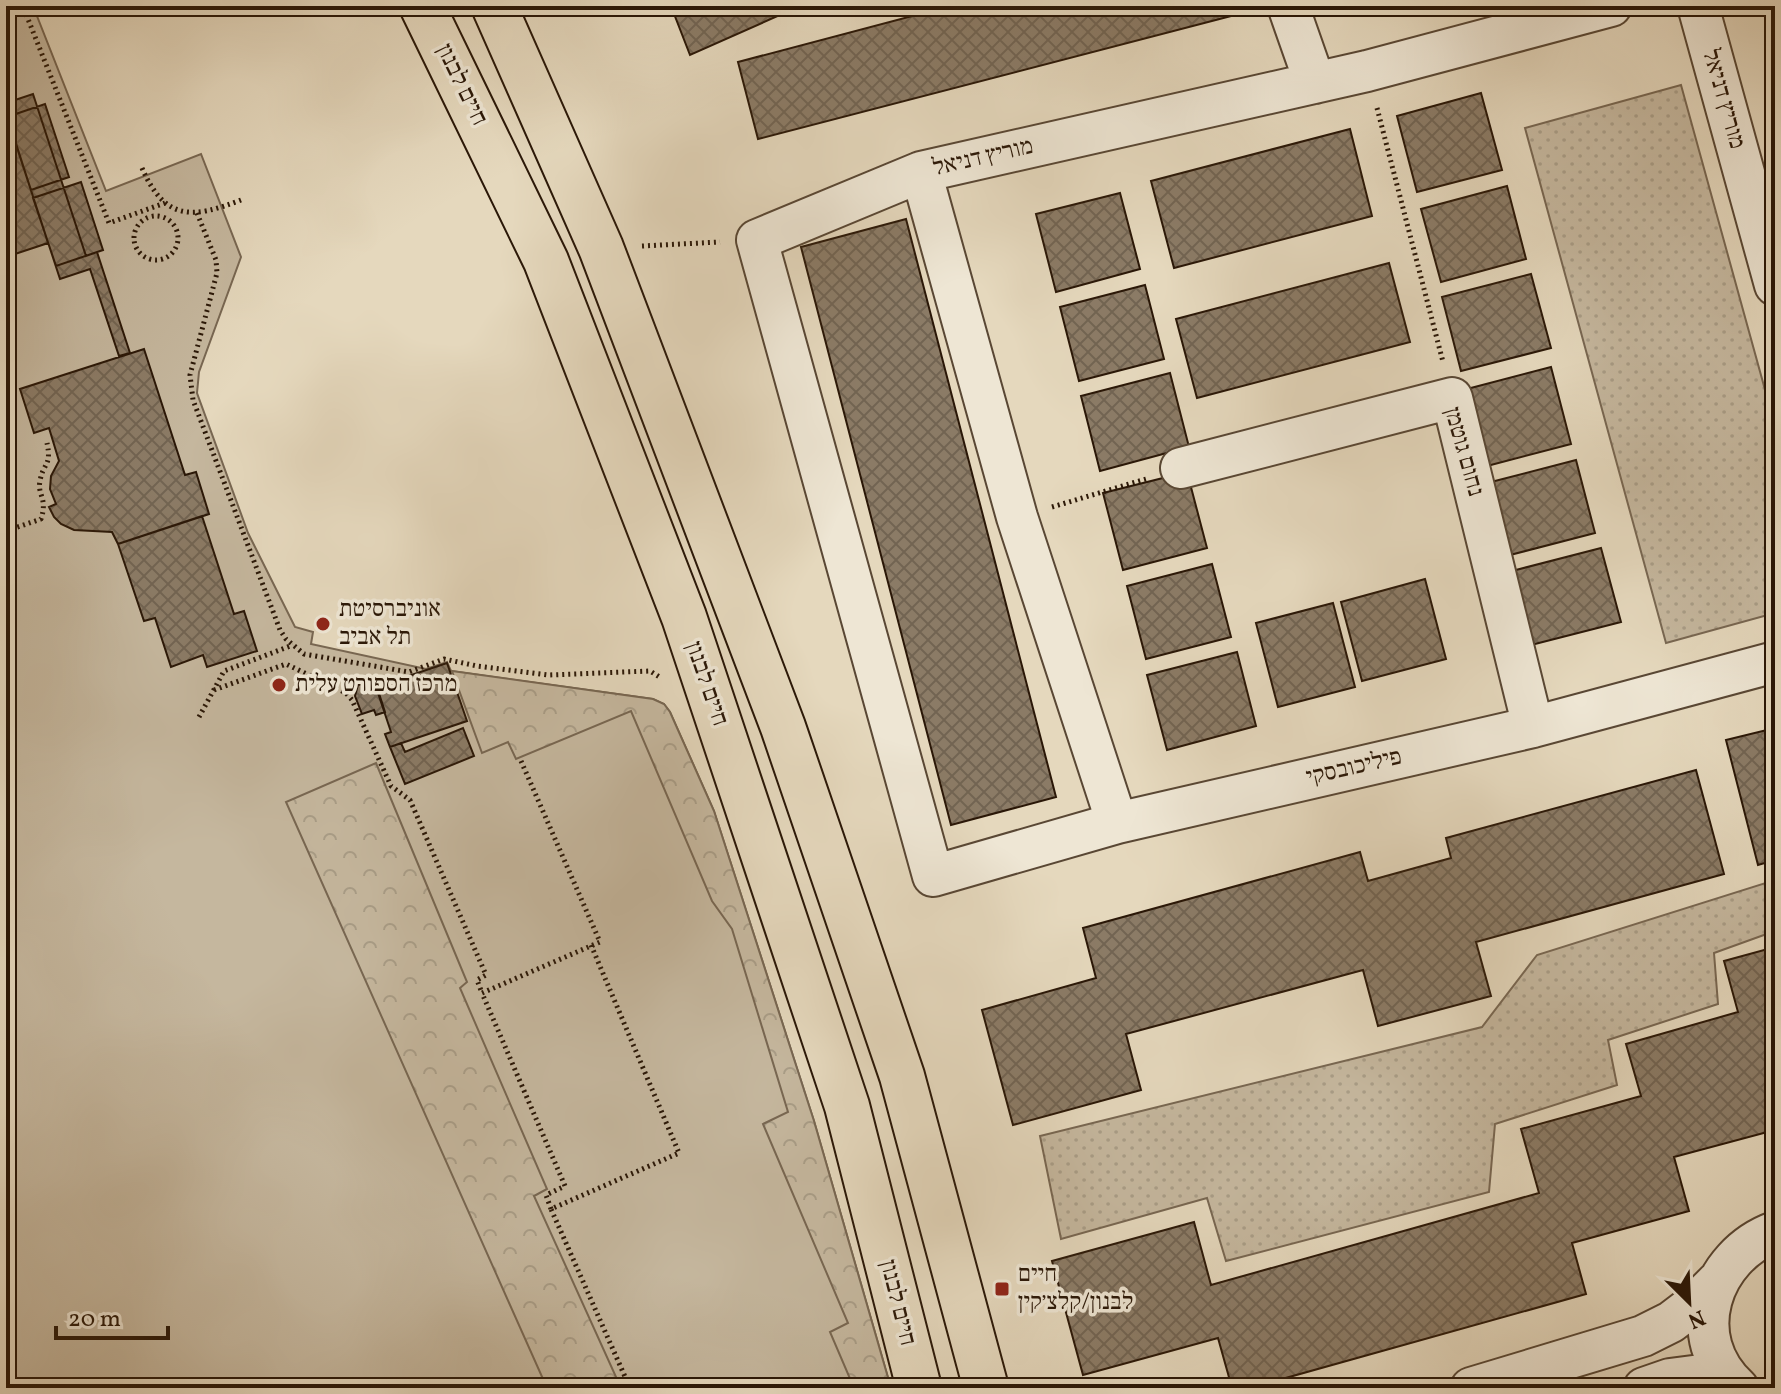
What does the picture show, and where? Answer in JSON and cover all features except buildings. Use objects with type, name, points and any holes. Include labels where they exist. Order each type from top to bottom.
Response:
[{"type":"main road","name":"חיים לבנון","points":[[422,6],[546,261],[684,617],[847,1106],[919,1388]]},
{"type":"main road","points":[[494,6],[601,248],[783,727],[897,1061],[986,1388]]},
{"type":"street","points":[[1288,6],[1315,83]]},
{"type":"street","name":"מוריץ דניאל","points":[[1117,823],[1017,517],[921,172],[1367,71],[1611,6]]},
{"type":"street","name":"מוריץ דניאל","points":[[1698,6],[1775,285]]},
{"type":"street","points":[[757,240],[921,172]]},
{"type":"street","name":"פיליכובסקי","points":[[757,240],[933,876],[1117,823],[1533,727],[1775,662]]},
{"type":"street","name":"נחום גוטמן","points":[[1181,468],[1452,398],[1533,727]]},
{"type":"street","points":[[1471,1388],[1643,1336],[1671,1322],[1717,1282],[1733,1257],[1756,1239],[1775,1232]]},
{"type":"street","points":[[1717,1282],[1710,1304],[1709,1328],[1714,1351],[1731,1380]]},
{"type":"street","points":[[1644,1388],[1670,1379],[1731,1380]]},
{"type":"path","points":[[24,9],[109,223],[165,203]]},
{"type":"path","points":[[1367,71],[1452,398]]},
{"type":"path","points":[[142,168],[156,195],[184,213],[197,213],[241,200]]},
{"type":"path","points":[[174,226],[184,213]]},
{"type":"path","points":[[197,213],[216,260],[217,273],[190,375],[193,400],[280,630],[293,645],[304,654],[409,672],[444,659],[549,675],[650,671],[663,678],[670,687]]},
{"type":"path","points":[[134,214],[138,225],[134,239],[144,256],[159,260],[166,258],[177,247],[178,232],[163,217],[149,217],[138,225]]},
{"type":"path","points":[[601,248],[757,240]]},
{"type":"path","points":[[6,531],[41,519],[45,506],[39,482],[50,457],[47,443]]},
{"type":"path","points":[[1017,517],[1181,468]]},
{"type":"path","points":[[199,717],[224,671],[293,645]]},
{"type":"path","points":[[214,690],[286,664],[346,693],[352,700],[391,786],[410,800],[486,975],[477,980],[565,1186],[546,1195],[630,1388]]},
{"type":"path","points":[[482,993],[600,942],[521,761]]},
{"type":"path","points":[[551,1209],[679,1153],[591,945]]},
{"type":"green space","name":"מרכז הספורט עלית","points":[[6,6],[33,6],[106,191],[201,154],[241,257],[199,372],[197,393],[248,533],[295,627],[313,632],[311,644],[426,669],[447,662],[451,671],[653,699],[664,704],[670,712],[714,811],[814,1121],[891,1388],[6,1388]]},
{"type":"green space","points":[[1681,85],[1775,426],[1775,613],[1666,643],[1525,128]]},
{"type":"green space","points":[[452,671],[653,699],[664,704],[670,712],[714,811],[814,1121],[891,1388],[854,1388],[830,1332],[848,1323],[763,1124],[788,1112],[732,929],[712,901],[631,711],[516,759],[508,742],[482,753]]},
{"type":"green space","points":[[376,763],[467,982],[460,988],[547,1189],[534,1196],[621,1388],[547,1388],[286,802]]},
{"type":"green space","points":[[1775,880],[1775,931],[1714,953],[1718,1004],[1608,1040],[1617,1085],[1495,1124],[1489,1192],[1226,1261],[1207,1198],[1061,1239],[1040,1136],[1482,1027],[1537,955]]},
{"type":"place","name":"אוניברסיטת תל אביב","points":[[323,624]]},
{"type":"place","name":"מרכז הספורט עלית","points":[[279,685]]},
{"type":"place","name":"חיים לבנון/קלצ׳קין","points":[[1002,1289]]}]
